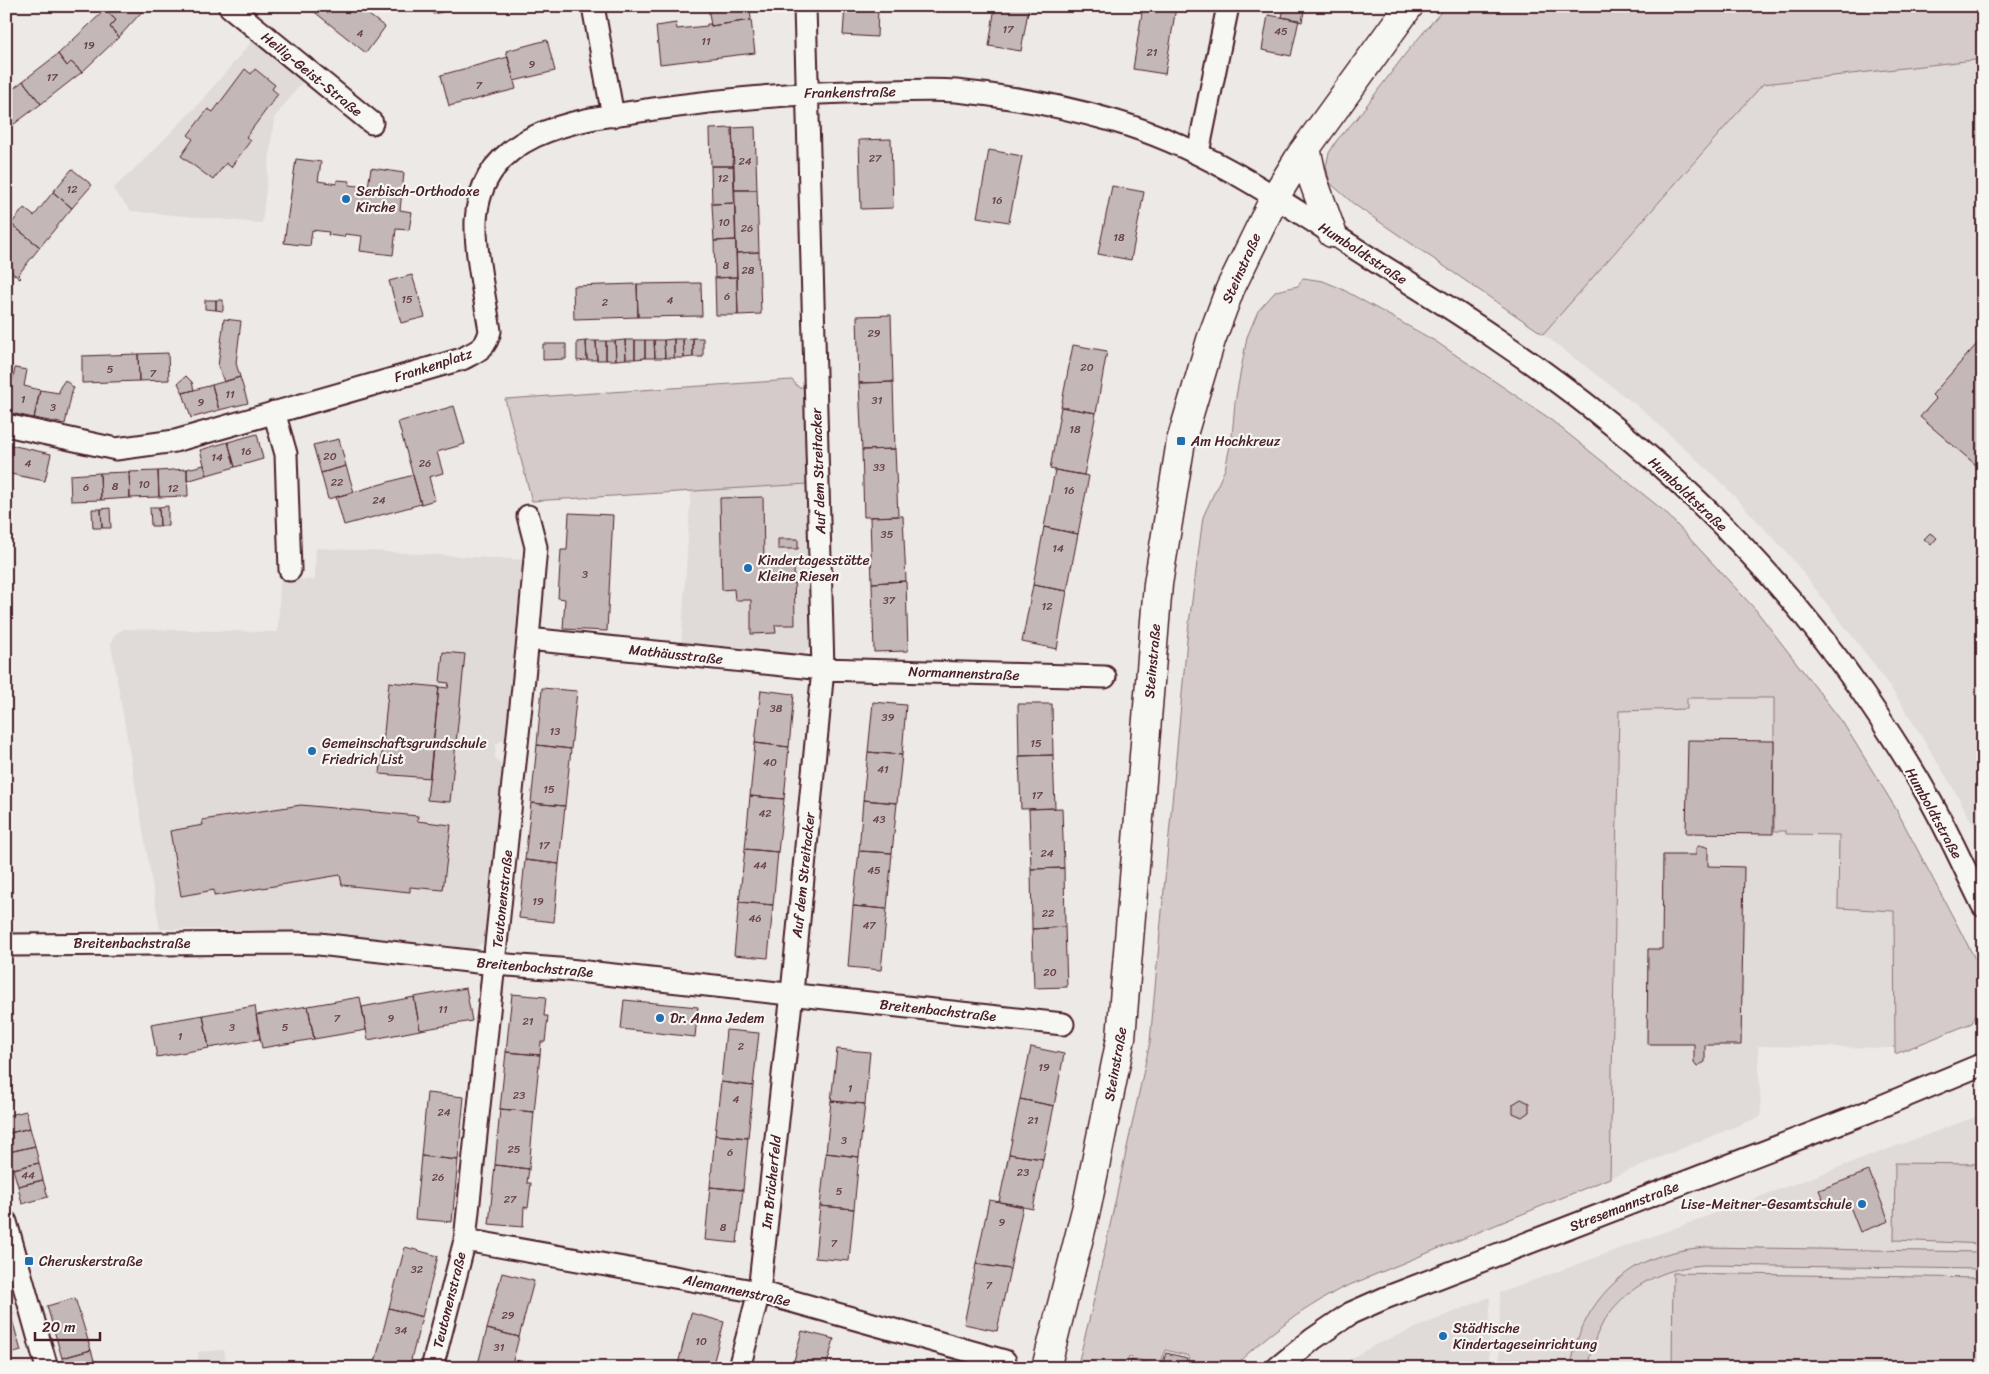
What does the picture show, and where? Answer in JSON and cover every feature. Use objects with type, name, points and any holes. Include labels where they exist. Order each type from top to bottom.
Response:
[{"type":"main road","name":"Steinstraße","points":[[1046,1368],[1087,1206],[1121,1038],[1158,584],[1181,441],[1211,340],[1230,289],[1274,197],[1306,148],[1409,6]]},
{"type":"main road","points":[[1306,148],[1313,180],[1332,233]]},
{"type":"street","name":"Heilig-Geist-Straße","points":[[229,6],[372,123]]},
{"type":"street","points":[[593,6],[613,116]]},
{"type":"street","name":"Auf dem Streitacker","points":[[792,994],[823,669],[805,6]]},
{"type":"street","points":[[1198,153],[1228,6]]},
{"type":"street","name":"Frankenstraße","points":[[477,238],[476,219],[479,199],[488,178],[496,165],[510,152],[538,134],[613,116],[678,106],[807,92],[946,91],[1027,100],[1116,121],[1198,153],[1274,197]]},
{"type":"street","name":"Humboldtstraße","points":[[1274,197],[1497,339],[1545,373],[1632,442],[1717,520],[1794,602],[1865,696],[1929,798],[1983,906]]},
{"type":"street","name":"Frankenplatz","points":[[6,425],[116,449],[175,442],[462,359],[480,349],[488,341],[490,330],[477,238]]},
{"type":"street","points":[[274,412],[286,454],[290,570]]},
{"type":"street","name":"Teutonenstraße","points":[[432,1368],[464,1240],[495,964],[528,639],[536,547],[528,516]]},
{"type":"street","name":"Mathäusstraße","points":[[528,639],[823,669]]},
{"type":"street","name":"Normannenstraße","points":[[823,669],[1105,677]]},
{"type":"street","name":"Breitenbachstraße","points":[[6,945],[319,944],[1063,1024]]},
{"type":"street","name":"Im Brücherfeld","points":[[739,1368],[759,1292],[792,994]]},
{"type":"street","name":"Stresemannstraße","points":[[1277,1368],[1313,1339],[1351,1313],[1385,1298],[1870,1111],[1983,1064]]},
{"type":"street","points":[[6,1222],[47,1368]]},
{"type":"street","name":"Alemannenstraße","points":[[464,1240],[759,1292],[1005,1361]]},
{"type":"shaded area","points":[[1446,6],[1983,6],[1983,59],[1763,84],[1543,334],[1355,205],[1330,183],[1326,166],[1329,153],[1337,140],[1357,118],[1406,53]]},
{"type":"shaded area","points":[[254,39],[304,80],[274,118],[262,223],[131,211],[113,189],[196,107]]},
{"type":"shaded area","points":[[1983,59],[1983,842],[1952,786],[1901,703],[1873,663],[1790,556],[1721,482],[1644,411],[1543,334],[1763,84]]},
{"type":"shaded area","points":[[1303,278],[1323,281],[1340,288],[1435,341],[1546,416],[1664,511],[1755,609],[1843,723],[1896,809],[1983,974],[1983,1000],[1972,1023],[1895,1054],[1894,911],[1838,908],[1839,835],[1786,834],[1786,831],[1774,831],[1774,698],[1687,698],[1687,709],[1619,711],[1610,1178],[1340,1289],[1284,1324],[1233,1368],[1216,1368],[1188,1361],[1189,1356],[1165,1350],[1160,1366],[1129,1357],[1126,1368],[1077,1368],[1092,1308],[1150,1042],[1187,639],[1203,517],[1225,469],[1232,437],[1235,402],[1247,337],[1258,311],[1276,291],[1298,286]]},
{"type":"shaded area","points":[[792,380],[798,387],[805,387],[808,484],[532,501],[505,399]]},
{"type":"shaded area","name":"Kindertagesstätte Kleine Riesen","points":[[808,484],[813,645],[796,660],[681,648],[691,491]]},
{"type":"shaded area","name":"Gemeinschaftsgrundschule Friedrich List","points":[[316,548],[525,560],[508,734],[505,739],[496,744],[495,758],[502,765],[504,773],[489,938],[473,950],[260,930],[160,929],[111,644],[113,638],[124,629],[278,632],[280,579],[315,580]]},
{"type":"shaded area","points":[[1687,698],[1774,698],[1774,831],[1786,831],[1786,834],[1840,835],[1839,908],[1894,911],[1895,1048],[1758,1046],[1761,1116],[1610,1178],[1619,711],[1686,709]]},
{"type":"shaded area","name":"Lise-Meitner-Gesamtschule","points":[[1983,1114],[1983,1368],[1499,1368],[1500,1293]]},
{"type":"shaded area","points":[[1895,1163],[1983,1164],[1983,1244],[1894,1240]]},
{"type":"shaded area","points":[[1706,1247],[1983,1252],[1983,1269],[1705,1265],[1683,1268],[1663,1274],[1644,1283],[1627,1295],[1613,1309],[1601,1327],[1593,1346],[1588,1368],[1571,1368],[1579,1334],[1587,1318],[1607,1290],[1620,1278],[1634,1268],[1656,1257],[1677,1251]]},
{"type":"shaded area","points":[[1673,1273],[1983,1278],[1983,1368],[1672,1368]]},
{"type":"shaded area","name":"Städtische Kindertageseinrichtung","points":[[1490,1297],[1489,1368],[1334,1368],[1375,1345]]},
{"type":"shaded area","points":[[224,1350],[227,1368],[199,1368],[198,1352]]},
{"type":"shaded area","points":[[307,1362],[329,1368],[262,1368],[293,1363]]},
{"type":"building","points":[[109,6],[147,6],[119,37],[110,27],[116,20],[105,10]]},
{"type":"building","points":[[307,6],[357,6],[385,27],[366,53]]},
{"type":"building","points":[[431,6],[440,6],[442,12],[433,14]]},
{"type":"building","points":[[440,6],[450,6],[450,10],[442,12]]},
{"type":"building","points":[[708,6],[750,6],[751,20],[711,26]]},
{"type":"building","points":[[845,6],[878,6],[877,37],[843,35]]},
{"type":"building","points":[[995,6],[1029,6],[1021,51],[989,46]]},
{"type":"building","points":[[1143,6],[1176,7],[1165,74],[1133,69]]},
{"type":"building","points":[[1284,6],[1305,6],[1304,11],[1284,8]]},
{"type":"building","points":[[1284,8],[1304,11],[1302,22],[1282,17]]},
{"type":"building","points":[[105,10],[116,20],[110,27],[119,37],[82,72],[71,62],[67,66],[58,54]]},
{"type":"building","points":[[1268,15],[1299,20],[1291,56],[1262,50]]},
{"type":"building","points":[[751,20],[755,53],[660,64],[656,26],[676,23],[677,29]]},
{"type":"building","points":[[547,40],[555,71],[514,81],[506,51]]},
{"type":"building","points":[[58,54],[67,66],[71,62],[82,72],[41,104],[23,81]]},
{"type":"building","points":[[508,57],[516,89],[449,106],[441,75]]},
{"type":"building","points":[[245,69],[251,74],[255,69],[275,85],[272,89],[278,94],[246,137],[251,140],[231,167],[226,163],[213,180],[181,156],[193,139],[188,135],[208,109],[213,112]]},
{"type":"building","points":[[23,81],[41,104],[6,130],[6,94]]},
{"type":"building","points":[[755,127],[757,190],[734,190],[732,128]]},
{"type":"building","points":[[732,128],[734,166],[711,166],[710,129]]},
{"type":"building","points":[[891,139],[893,208],[861,209],[859,140]]},
{"type":"building","points":[[989,150],[1022,156],[1009,222],[977,217]]},
{"type":"building","name":"Serbisch-Orthodoxe Kirche","points":[[296,159],[321,162],[318,181],[337,184],[337,180],[350,181],[349,185],[368,187],[371,168],[404,173],[400,210],[412,212],[409,230],[396,229],[393,255],[360,251],[362,236],[345,234],[344,237],[328,235],[329,232],[312,230],[310,246],[284,243]]},
{"type":"building","points":[[711,166],[734,166],[735,203],[712,204]]},
{"type":"building","points":[[72,169],[92,185],[72,208],[53,192]]},
{"type":"building","points":[[1112,186],[1144,192],[1131,260],[1098,254]]},
{"type":"building","points":[[734,190],[757,190],[759,252],[736,253]]},
{"type":"building","points":[[53,192],[72,208],[40,247],[11,224],[24,208],[34,216]]},
{"type":"building","points":[[735,203],[736,240],[714,241],[712,204]]},
{"type":"building","points":[[11,224],[40,247],[18,275],[20,279],[6,268],[6,229]]},
{"type":"building","points":[[736,240],[737,277],[715,278],[714,241]]},
{"type":"building","points":[[759,252],[761,314],[738,315],[736,253]]},
{"type":"building","points":[[412,275],[425,317],[401,323],[389,281]]},
{"type":"building","points":[[737,277],[738,315],[716,315],[715,278]]},
{"type":"building","points":[[701,283],[702,316],[638,317],[637,284]]},
{"type":"building","points":[[637,284],[638,317],[574,319],[573,286]]},
{"type":"building","points":[[205,300],[216,300],[216,310],[205,309]]},
{"type":"building","points":[[216,300],[223,300],[223,311],[216,310]]},
{"type":"building","points":[[891,315],[893,382],[859,383],[857,316]]},
{"type":"building","points":[[224,319],[241,321],[236,363],[240,377],[224,382],[218,366]]},
{"type":"building","points":[[1983,337],[1983,471],[1920,417],[1936,399],[1932,395]]},
{"type":"building","points":[[693,338],[703,338],[703,357],[693,357]]},
{"type":"building","points":[[693,338],[693,357],[684,358],[683,339]]},
{"type":"building","points":[[674,339],[683,339],[684,358],[674,358]]},
{"type":"building","points":[[674,339],[674,358],[665,358],[664,340]]},
{"type":"building","points":[[625,340],[635,340],[635,359],[626,359]]},
{"type":"building","points":[[625,340],[626,359],[616,360],[615,341]]},
{"type":"building","points":[[635,340],[645,340],[645,358],[635,359]]},
{"type":"building","points":[[645,340],[654,340],[655,358],[645,358]]},
{"type":"building","points":[[654,340],[664,340],[665,358],[655,358]]},
{"type":"building","points":[[586,341],[587,360],[577,361],[577,342]]},
{"type":"building","points":[[586,341],[596,341],[597,360],[587,360]]},
{"type":"building","points":[[596,341],[606,341],[606,360],[597,360]]},
{"type":"building","points":[[606,341],[615,341],[616,360],[606,360]]},
{"type":"building","points":[[543,344],[566,344],[566,359],[543,360]]},
{"type":"building","points":[[1073,345],[1107,351],[1096,413],[1061,407]]},
{"type":"building","points":[[168,353],[169,380],[139,381],[138,354]]},
{"type":"building","points":[[138,354],[139,381],[82,383],[82,356]]},
{"type":"building","points":[[15,368],[27,370],[24,386],[40,390],[34,418],[6,412]]},
{"type":"building","points":[[186,376],[192,382],[194,390],[183,393],[178,383]]},
{"type":"building","points":[[240,377],[248,403],[219,410],[212,385]]},
{"type":"building","points":[[65,380],[74,388],[65,424],[34,418],[40,390],[59,393],[60,387]]},
{"type":"building","points":[[893,382],[895,449],[862,450],[859,383]]},
{"type":"building","points":[[212,385],[219,410],[191,418],[183,393]]},
{"type":"building","points":[[454,406],[465,444],[437,452],[443,473],[429,477],[435,500],[421,504],[398,422]]},
{"type":"building","points":[[1061,407],[1096,413],[1084,475],[1050,469]]},
{"type":"building","points":[[257,434],[263,459],[235,467],[228,442]]},
{"type":"building","points":[[339,439],[346,466],[321,473],[313,445]]},
{"type":"building","points":[[228,442],[235,467],[207,475],[200,450]]},
{"type":"building","points":[[6,444],[51,454],[45,481],[6,473]]},
{"type":"building","points":[[895,449],[898,516],[864,517],[862,450]]},
{"type":"building","points":[[204,465],[207,475],[187,481],[187,469]]},
{"type":"building","points":[[346,466],[354,492],[328,499],[321,473]]},
{"type":"building","points":[[187,469],[188,496],[159,497],[158,471]]},
{"type":"building","points":[[1055,470],[1089,476],[1078,534],[1044,527]]},
{"type":"building","points":[[158,471],[159,497],[130,498],[129,472]]},
{"type":"building","points":[[129,472],[130,498],[101,500],[100,473]]},
{"type":"building","points":[[100,473],[101,500],[71,501],[70,475]]},
{"type":"building","points":[[413,475],[421,504],[344,525],[336,497]]},
{"type":"building","points":[[763,497],[764,565],[794,564],[795,625],[775,625],[776,633],[751,634],[751,600],[735,600],[734,589],[722,590],[720,498]]},
{"type":"building","points":[[168,506],[168,526],[160,526],[159,507]]},
{"type":"building","points":[[150,507],[159,507],[160,526],[151,526]]},
{"type":"building","points":[[110,508],[111,528],[102,528],[101,509]]},
{"type":"building","points":[[92,509],[101,509],[102,528],[93,528]]},
{"type":"building","points":[[569,513],[613,515],[607,631],[563,629],[565,599],[558,598],[561,550],[567,550]]},
{"type":"building","points":[[903,516],[906,581],[872,583],[870,517]]},
{"type":"building","points":[[1044,527],[1078,534],[1067,591],[1033,585]]},
{"type":"building","points":[[1930,533],[1937,538],[1931,545],[1924,539]]},
{"type":"building","points":[[778,539],[798,539],[798,549],[778,549]]},
{"type":"building","points":[[906,581],[908,651],[874,652],[872,583]]},
{"type":"building","points":[[1033,585],[1067,591],[1057,649],[1022,642]]},
{"type":"building","points":[[443,652],[465,654],[450,802],[427,800],[439,687],[448,688],[449,683],[440,682]]},
{"type":"building","points":[[389,682],[439,687],[430,778],[380,774]]},
{"type":"building","points":[[542,688],[577,691],[571,749],[537,745]]},
{"type":"building","points":[[761,690],[794,694],[789,747],[755,743]]},
{"type":"building","points":[[873,702],[906,705],[902,755],[868,752]]},
{"type":"building","points":[[1018,704],[1052,704],[1053,755],[1019,756]]},
{"type":"building","points":[[1688,740],[1774,741],[1773,834],[1686,833]]},
{"type":"building","points":[[755,743],[789,747],[784,799],[750,796]]},
{"type":"building","points":[[537,745],[571,749],[565,806],[531,803]]},
{"type":"building","points":[[868,752],[902,755],[897,803],[863,800]]},
{"type":"building","points":[[1053,755],[1055,808],[1021,809],[1019,756]]},
{"type":"building","points":[[750,796],[784,799],[778,852],[745,849]]},
{"type":"building","points":[[863,800],[897,803],[892,853],[859,851]]},
{"type":"building","points":[[531,803],[565,806],[559,864],[525,860]]},
{"type":"building","points":[[301,805],[418,816],[417,821],[451,825],[443,890],[410,887],[410,892],[342,885],[340,875],[214,896],[214,890],[181,896],[170,831],[203,825],[202,820]]},
{"type":"building","points":[[1062,808],[1064,868],[1031,869],[1029,809]]},
{"type":"building","points":[[1699,846],[1708,848],[1708,866],[1744,867],[1741,1045],[1705,1045],[1705,1062],[1697,1066],[1694,1062],[1694,1044],[1647,1044],[1648,949],[1662,949],[1663,855],[1696,855],[1696,848]]},
{"type":"building","points":[[745,849],[778,852],[773,905],[739,902]]},
{"type":"building","points":[[859,851],[892,853],[887,909],[853,906]]},
{"type":"building","points":[[525,860],[559,864],[554,922],[519,918]]},
{"type":"building","points":[[1064,868],[1065,927],[1032,929],[1031,869]]},
{"type":"building","points":[[739,902],[773,905],[768,958],[734,955]]},
{"type":"building","points":[[853,906],[887,909],[881,970],[848,967]]},
{"type":"building","points":[[1065,927],[1067,987],[1034,988],[1032,929]]},
{"type":"building","points":[[466,988],[472,1021],[420,1030],[414,997]]},
{"type":"building","points":[[512,994],[546,997],[544,1016],[548,1016],[545,1042],[541,1042],[540,1055],[506,1052]]},
{"type":"building","points":[[360,997],[366,1030],[314,1039],[308,1006]]},
{"type":"building","points":[[414,997],[420,1030],[368,1040],[362,1007]]},
{"type":"building","name":"Dr. Anna Jedem","points":[[624,1000],[698,1007],[695,1037],[621,1029]]},
{"type":"building","points":[[255,1006],[260,1039],[209,1048],[203,1015]]},
{"type":"building","points":[[308,1006],[314,1039],[262,1048],[256,1015]]},
{"type":"building","points":[[203,1015],[209,1048],[157,1057],[151,1024]]},
{"type":"building","points":[[726,1030],[759,1033],[753,1086],[721,1082]]},
{"type":"building","points":[[1031,1047],[1064,1054],[1054,1106],[1020,1099]]},
{"type":"building","points":[[837,1049],[870,1052],[865,1104],[831,1101]]},
{"type":"building","points":[[506,1052],[540,1055],[534,1112],[500,1109]]},
{"type":"building","points":[[721,1082],[753,1086],[748,1138],[715,1135]]},
{"type":"building","points":[[427,1093],[464,1097],[458,1160],[421,1156]]},
{"type":"building","points":[[1020,1099],[1054,1106],[1043,1159],[1009,1154]]},
{"type":"building","points":[[1521,1099],[1529,1103],[1529,1112],[1522,1117],[1513,1113],[1513,1104]]},
{"type":"building","points":[[831,1101],[865,1104],[859,1157],[826,1153]]},
{"type":"building","points":[[500,1109],[534,1112],[529,1169],[495,1165]]},
{"type":"building","points":[[26,1111],[30,1128],[6,1134],[6,1116]]},
{"type":"building","points":[[30,1128],[35,1146],[9,1152],[6,1134]]},
{"type":"building","points":[[715,1135],[748,1138],[743,1190],[710,1187]]},
{"type":"building","points":[[35,1146],[39,1163],[13,1169],[9,1152]]},
{"type":"building","points":[[826,1153],[859,1157],[854,1209],[820,1206]]},
{"type":"building","points":[[1009,1154],[1043,1159],[1033,1209],[999,1202]]},
{"type":"building","points":[[421,1156],[458,1160],[452,1222],[415,1219]]},
{"type":"building","points":[[39,1163],[43,1180],[18,1186],[13,1169]]},
{"type":"building","points":[[495,1165],[529,1169],[527,1183],[531,1183],[528,1208],[524,1207],[523,1227],[489,1224]]},
{"type":"building","points":[[1869,1171],[1889,1221],[1860,1232],[1847,1199],[1826,1207],[1819,1190]]},
{"type":"building","points":[[43,1180],[48,1197],[22,1204],[18,1186]]},
{"type":"building","points":[[710,1187],[743,1190],[737,1243],[705,1240]]},
{"type":"building","points":[[989,1200],[1023,1206],[1010,1269],[976,1264]]},
{"type":"building","points":[[820,1206],[854,1209],[849,1261],[815,1258]]},
{"type":"building","points":[[405,1247],[438,1256],[422,1317],[389,1308]]},
{"type":"building","points":[[976,1264],[1010,1269],[997,1331],[964,1324]]},
{"type":"building","points":[[502,1273],[534,1281],[519,1337],[487,1329]]},
{"type":"building","points":[[6,1291],[13,1315],[6,1317]]},
{"type":"building","points":[[75,1298],[91,1350],[62,1358],[47,1306]]},
{"type":"building","points":[[389,1308],[422,1317],[409,1368],[374,1367]]},
{"type":"building","points":[[691,1313],[724,1322],[712,1368],[677,1368]]},
{"type":"building","points":[[11,1316],[21,1351],[10,1354],[6,1339],[6,1317]]},
{"type":"building","points":[[487,1329],[519,1337],[511,1368],[477,1368]]},
{"type":"building","points":[[802,1331],[834,1339],[826,1368],[792,1368]]},
{"type":"building","points":[[91,1350],[96,1367],[65,1368],[62,1358]]},
{"type":"building","points":[[1166,1353],[1187,1358],[1185,1368],[1162,1366]]},
{"type":"building","points":[[1131,1360],[1160,1368],[1129,1368]]},
{"type":"place","name":"Serbisch-Orthodoxe Kirche","points":[[346,199]]},
{"type":"place","name":"Am Hochkreuz","points":[[1181,441]]},
{"type":"place","name":"Kindertagesstätte Kleine Riesen","points":[[748,568]]},
{"type":"place","name":"Gemeinschaftsgrundschule Friedrich List","points":[[312,751]]},
{"type":"place","name":"Dr. Anna Jedem","points":[[660,1018]]},
{"type":"place","name":"Lise-Meitner-Gesamtschule","points":[[1862,1204]]},
{"type":"place","name":"Cheruskerstraße","points":[[29,1261]]},
{"type":"place","name":"Städtische Kindertageseinrichtung","points":[[1443,1336]]}]
